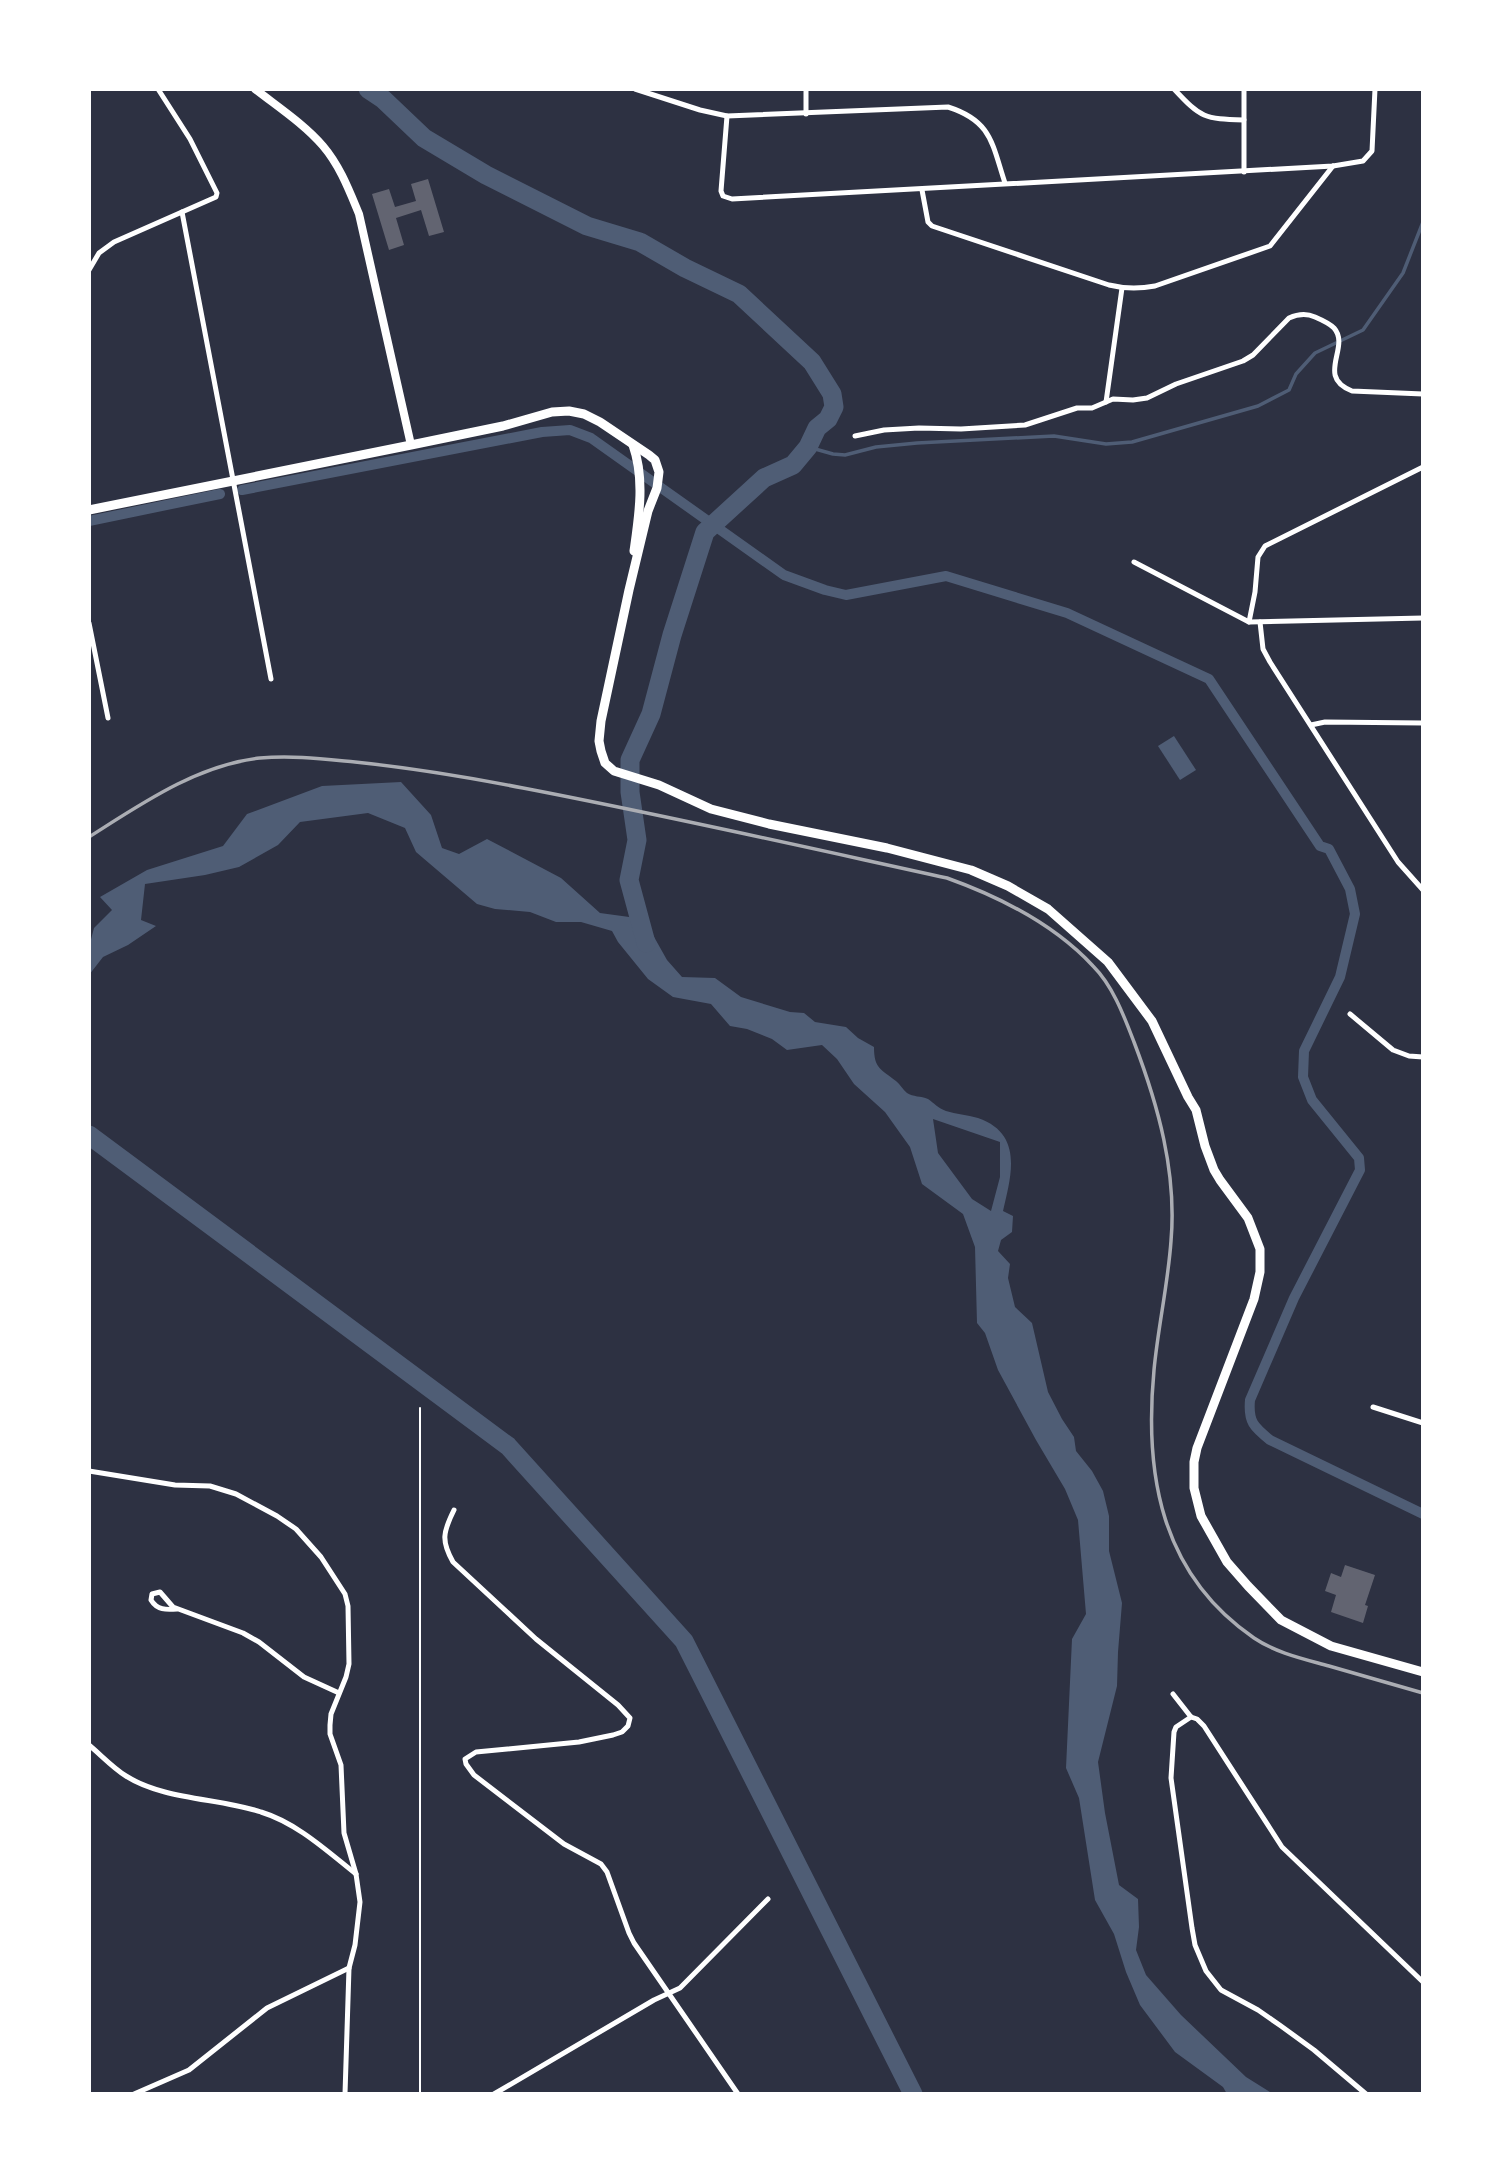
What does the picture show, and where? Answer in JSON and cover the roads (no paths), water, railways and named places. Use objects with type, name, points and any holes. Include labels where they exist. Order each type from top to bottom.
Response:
[{"type":"main road","points":[[255,89],[322,145],[346,182],[359,214],[411,445]]},
{"type":"main road","points":[[89,510],[411,445],[561,411],[591,417],[655,460],[659,472],[657,488],[648,511],[629,590],[599,734],[602,757],[608,767],[647,780],[711,809],[887,848],[971,870],[1008,886],[1048,909],[1108,962],[1152,1021],[1196,1110],[1214,1170],[1248,1218],[1259,1249],[1260,1272],[1254,1299],[1197,1448],[1194,1488],[1200,1516],[1227,1562],[1281,1620],[1331,1646],[1423,1672]]},
{"type":"main road","points":[[629,590],[640,489],[638,460],[633,445]]},
{"type":"street","points":[[89,270],[99,253],[114,242],[215,197],[216,193],[190,139],[158,89]]},
{"type":"street","points":[[635,89],[727,116],[948,107],[961,111],[980,123],[993,145],[1005,183]]},
{"type":"street","points":[[806,89],[806,114]]},
{"type":"street","points":[[1174,89],[1193,110],[1203,116],[1244,120]]},
{"type":"street","points":[[1244,89],[1244,172]]},
{"type":"street","points":[[727,116],[721,191],[727,198],[922,190],[1005,183],[1333,166],[1363,160],[1369,156],[1374,145],[1375,89]]},
{"type":"street","points":[[922,190],[928,222],[932,226],[1122,288],[1140,289],[1270,246],[1333,166]]},
{"type":"street","points":[[182,212],[271,679]]},
{"type":"street","points":[[1106,402],[1122,288]]},
{"type":"street","points":[[855,436],[884,430],[1025,425],[1077,408],[1092,408],[1113,399],[1147,398],[1176,384],[1243,361],[1253,355],[1296,314],[1309,314],[1334,328],[1338,341],[1335,376],[1345,388],[1352,391],[1423,394]]},
{"type":"street","points":[[1249,622],[1258,557],[1265,546],[1423,467]]},
{"type":"street","points":[[1134,562],[1249,622],[1423,618]]},
{"type":"street","points":[[1260,622],[1263,649],[1398,862],[1423,890]]},
{"type":"street","points":[[89,623],[108,718]]},
{"type":"street","points":[[1311,725],[1325,722],[1423,723]]},
{"type":"street","points":[[1350,1014],[1393,1050],[1409,1056],[1423,1057]]},
{"type":"street","points":[[1374,1407],[1423,1423]]},
{"type":"street","points":[[89,1471],[156,1482],[219,1488],[236,1494],[296,1529],[321,1557],[345,1594],[348,1606],[349,1656],[346,1676],[331,1714],[330,1734],[341,1765],[342,1820],[360,1902],[360,1916],[349,1968],[345,2094]]},
{"type":"street","points":[[454,1510],[444,1535],[446,1548],[453,1562],[536,1639],[618,1704],[630,1718],[628,1726],[613,1735],[579,1742],[477,1752],[465,1759],[466,1764],[474,1775],[564,1844],[601,1864],[607,1872],[629,1933],[738,2094]]},
{"type":"street","points":[[177,1609],[160,1592],[152,1594],[151,1600],[156,1606],[165,1610],[177,1609],[243,1633],[304,1676],[339,1693]]},
{"type":"street","points":[[1173,1694],[1191,1717],[1204,1726],[1282,1847],[1423,1982]]},
{"type":"street","points":[[1191,1717],[1176,1727],[1174,1732],[1171,1778],[1192,1928],[1203,1965],[1213,1983],[1221,1990],[1281,2026],[1366,2094]]},
{"type":"street","points":[[89,1745],[119,1771],[147,1787],[246,1807],[276,1818],[296,1828],[356,1874]]},
{"type":"street","points":[[494,2094],[654,2000],[680,1988],[768,1899]]},
{"type":"street","points":[[134,2094],[188,2070],[267,2008],[349,1968]]},
{"type":"water","points":[[1174,736],[1196,770],[1180,780],[1158,746]]},
{"type":"water","points":[[401,782],[431,815],[442,848],[459,854],[487,839],[561,878],[600,913],[644,919],[667,960],[682,977],[715,978],[741,997],[790,1012],[804,1013],[815,1022],[846,1027],[874,1047],[879,1068],[907,1093],[928,1099],[946,1111],[978,1118],[993,1125],[1002,1134],[1011,1157],[1003,1211],[1013,1216],[1012,1232],[1001,1240],[998,1251],[1010,1264],[1008,1278],[1015,1307],[1032,1323],[1048,1392],[1074,1437],[1076,1451],[1103,1491],[1109,1516],[1109,1551],[1122,1603],[1117,1686],[1098,1762],[1119,1885],[1138,1899],[1136,1950],[1146,1975],[1181,2015],[1246,2077],[1273,2094],[1227,2094],[1223,2087],[1175,2052],[1140,2005],[1114,1934],[1095,1900],[1079,1798],[1066,1768],[1072,1639],[1086,1614],[1078,1520],[1065,1489],[998,1370],[985,1333],[977,1323],[975,1247],[963,1214],[922,1184],[910,1147],[885,1112],[854,1084],[837,1059],[822,1045],[787,1050],[772,1039],[747,1029],[730,1026],[711,1004],[673,997],[648,979],[612,931],[581,922],[556,922],[530,912],[495,909],[477,904],[416,852],[405,828],[368,813],[300,822],[278,845],[239,867],[145,884],[141,920],[156,926],[128,945],[103,957],[89,975],[89,947],[94,928],[112,910],[100,897],[147,870],[223,846],[247,814],[322,786]],"holes":[[[933,1119],[1000,1142],[1000,1177],[991,1211],[972,1199],[938,1153]]]},
{"type":"waterway","points":[[368,89],[383,99],[424,138],[486,175],[587,226],[640,242],[739,294],[812,362],[832,394],[834,407],[828,419],[817,428],[808,447],[793,465],[764,478],[705,532],[672,635],[651,714],[630,760],[630,792],[637,840],[629,880],[646,943]]},
{"type":"waterway","points":[[808,447],[845,455],[876,447],[917,443],[1054,436],[1106,444],[1132,442],[1258,406],[1289,390],[1296,374],[1315,353],[1363,330],[1403,273],[1423,222]]},
{"type":"waterway","points":[[242,490],[542,432],[570,430],[591,438],[784,575],[846,595],[946,576],[1067,613],[1209,679],[1320,846],[1329,849],[1350,889],[1355,914],[1340,977],[1304,1051],[1303,1077],[1312,1100],[1359,1158],[1360,1170],[1294,1298],[1250,1400],[1251,1419],[1270,1440],[1423,1514]]},
{"type":"waterway","points":[[89,521],[220,494]]},
{"type":"waterway","points":[[89,1135],[508,1446],[684,1641],[913,2094]]},
{"type":"railway","points":[[89,837],[170,788],[192,777],[237,762],[296,757],[376,764],[502,784],[947,878],[1006,903],[1044,925],[1078,951],[1100,974],[1112,992],[1143,1066],[1164,1139],[1172,1215],[1170,1257],[1154,1370],[1152,1447],[1165,1519],[1179,1553],[1198,1584],[1223,1612],[1254,1638],[1281,1652],[1423,1693]]}]
